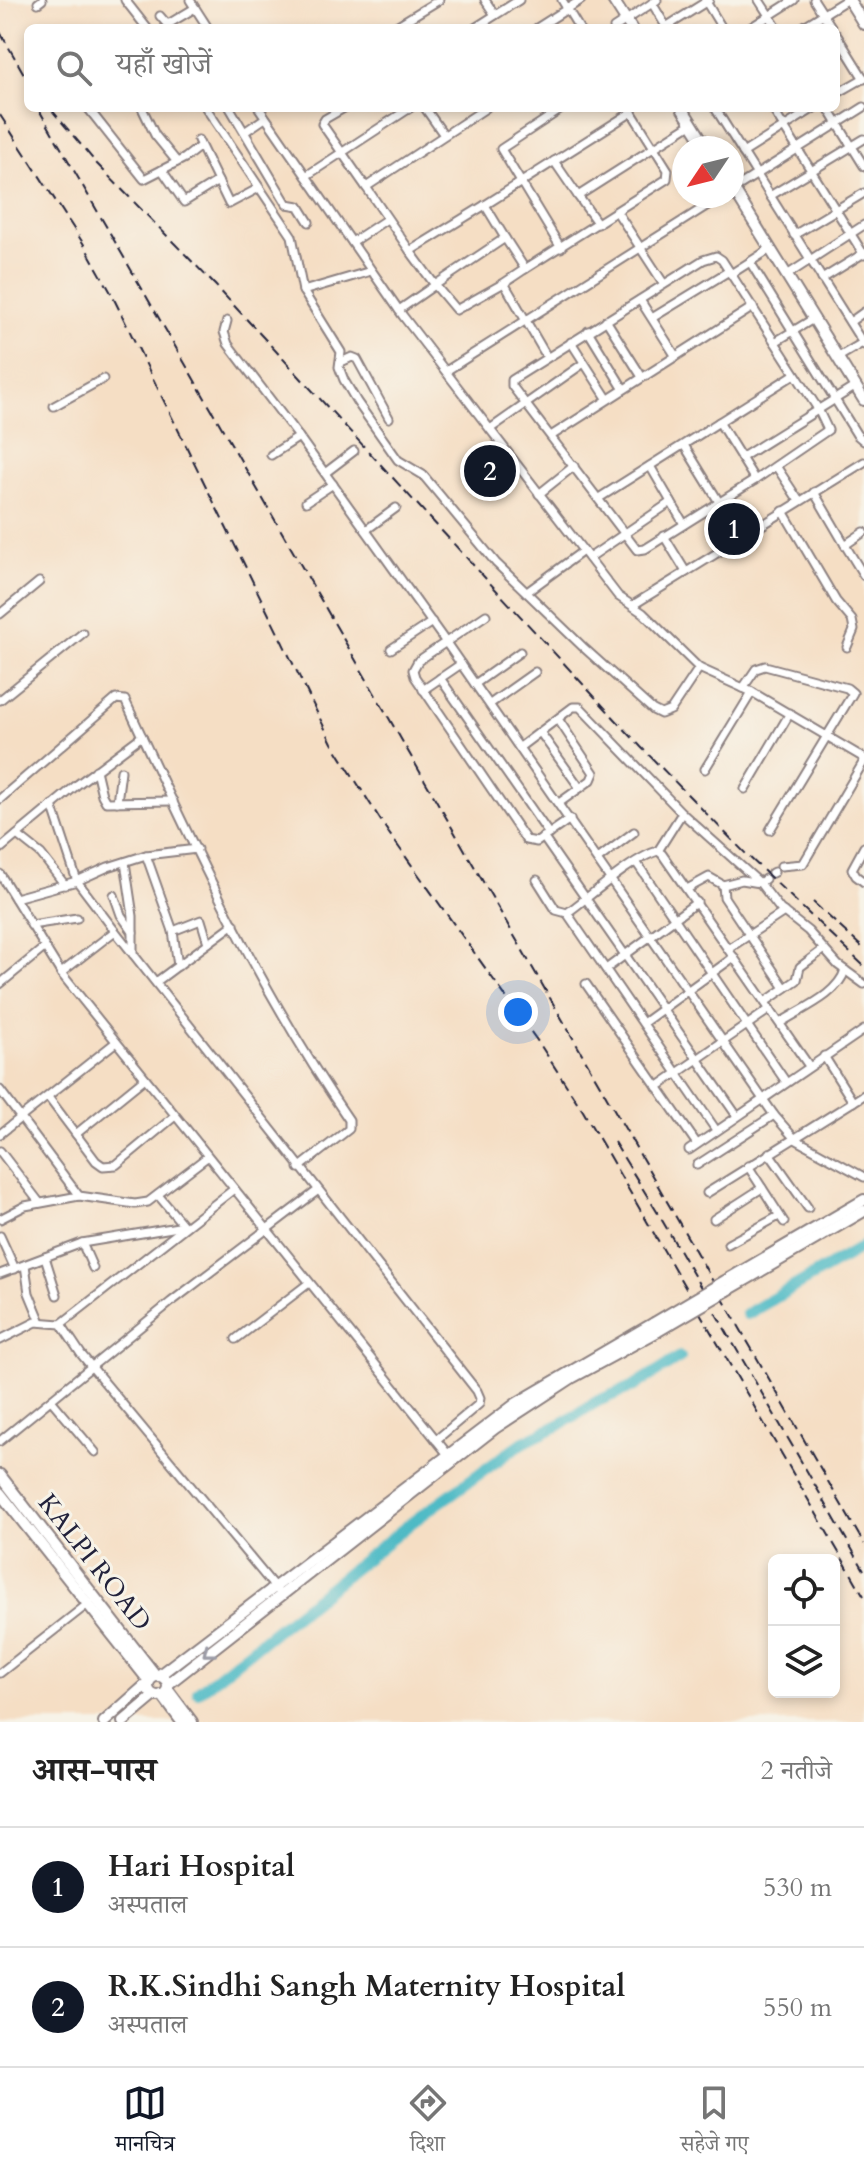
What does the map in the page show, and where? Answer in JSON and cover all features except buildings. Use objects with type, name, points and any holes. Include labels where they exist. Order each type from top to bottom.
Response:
[{"type":"street","points":[[190,0],[205,24]]},
{"type":"street","points":[[400,24],[439,0]]},
{"type":"street","points":[[485,0],[495,15]]},
{"type":"street","points":[[481,24],[519,0]]},
{"type":"street","points":[[562,0],[576,24]]},
{"type":"street","points":[[543,24],[581,0]]},
{"type":"street","points":[[613,0],[628,24],[654,2],[665,24]]},
{"type":"street","points":[[759,0],[774,24]]},
{"type":"street","points":[[756,24],[794,0]]},
{"type":"street","points":[[814,0],[829,24]]},
{"type":"street","points":[[807,24],[848,0],[864,24]]},
{"type":"street","points":[[127,1],[144,24]]},
{"type":"street","points":[[672,24],[707,1],[720,24]]},
{"type":"street","points":[[160,16],[170,23],[195,8]]},
{"type":"street","points":[[840,40],[864,79],[840,92]]},
{"type":"street","points":[[744,182],[864,107]]},
{"type":"street","points":[[91,112],[144,179],[177,162],[199,143],[229,204],[259,188]]},
{"type":"street","points":[[144,112],[155,135],[177,162]]},
{"type":"street","points":[[209,112],[294,241],[303,291],[341,352],[340,371],[357,402],[398,460],[423,475],[489,555],[653,710],[661,714],[671,710],[699,668]]},
{"type":"street","points":[[233,112],[287,204],[299,206],[309,222]]},
{"type":"street","points":[[262,112],[399,310],[618,596],[633,605],[699,668],[790,713],[864,760],[803,864],[723,885],[709,877],[687,889]]},
{"type":"street","points":[[337,112],[322,124],[410,251],[456,310],[561,248],[667,179],[668,170],[632,112]]},
{"type":"street","points":[[306,176],[404,112]]},
{"type":"street","points":[[428,112],[444,135]]},
{"type":"street","points":[[366,187],[474,112]]},
{"type":"street","points":[[557,112],[501,149],[561,248]]},
{"type":"street","points":[[410,251],[628,112]]},
{"type":"street","points":[[684,112],[699,136]]},
{"type":"street","points":[[719,112],[733,136]]},
{"type":"street","points":[[775,112],[864,254],[822,279]]},
{"type":"street","points":[[744,152],[808,112]]},
{"type":"street","points":[[831,112],[864,166]]},
{"type":"street","points":[[246,131],[265,118]]},
{"type":"street","points":[[578,196],[691,124]]},
{"type":"street","points":[[770,196],[864,139]]},
{"type":"street","points":[[744,155],[864,343],[837,358]]},
{"type":"street","points":[[554,161],[598,224]]},
{"type":"street","points":[[162,170],[184,202],[218,181]]},
{"type":"street","points":[[794,235],[864,193]]},
{"type":"street","points":[[485,205],[525,269]]},
{"type":"street","points":[[446,371],[703,208]]},
{"type":"street","points":[[744,208],[864,400]]},
{"type":"street","points":[[617,212],[664,284]]},
{"type":"street","points":[[352,242],[387,219]]},
{"type":"street","points":[[787,275],[864,225]]},
{"type":"street","points":[[399,310],[505,238]]},
{"type":"street","points":[[652,318],[770,249]]},
{"type":"street","points":[[716,256],[722,260],[818,409],[828,430],[755,480],[641,550],[634,546],[512,386],[512,380],[664,284],[710,257],[716,256]]},
{"type":"street","points":[[750,262],[857,435],[864,441]]},
{"type":"street","points":[[303,291],[371,271]]},
{"type":"street","points":[[504,283],[547,357]]},
{"type":"street","points":[[640,300],[675,355]]},
{"type":"street","points":[[551,436],[753,307]]},
{"type":"street","points":[[850,322],[864,312]]},
{"type":"street","points":[[775,342],[813,319]]},
{"type":"street","points":[[606,320],[642,377]]},
{"type":"street","points":[[227,321],[224,332],[228,344],[432,622],[774,1115],[795,1139],[864,1177]]},
{"type":"street","points":[[588,331],[623,388]]},
{"type":"street","points":[[571,342],[607,398]]},
{"type":"street","points":[[341,362],[352,357],[357,359],[389,418]]},
{"type":"street","points":[[490,429],[584,363]]},
{"type":"street","points":[[599,498],[795,374]]},
{"type":"street","points":[[54,406],[103,379]]},
{"type":"street","points":[[741,458],[856,386]]},
{"type":"street","points":[[719,422],[755,480]]},
{"type":"street","points":[[271,455],[299,437]]},
{"type":"street","points":[[684,445],[719,502]]},
{"type":"street","points":[[325,473],[354,451]]},
{"type":"street","points":[[633,605],[864,462]]},
{"type":"street","points":[[539,494],[574,466]]},
{"type":"street","points":[[650,466],[684,524]]},
{"type":"street","points":[[776,466],[799,501]]},
{"type":"street","points":[[306,502],[333,484]]},
{"type":"street","points":[[814,492],[864,576]]},
{"type":"street","points":[[527,592],[671,502]]},
{"type":"street","points":[[366,530],[396,508]]},
{"type":"street","points":[[783,511],[836,601],[852,620],[854,630],[847,647]]},
{"type":"street","points":[[845,545],[864,532]]},
{"type":"street","points":[[664,536],[686,572]]},
{"type":"street","points":[[0,614],[39,582]]},
{"type":"street","points":[[486,615],[414,665],[415,677],[526,840],[533,843],[570,819]]},
{"type":"street","points":[[391,649],[432,622]]},
{"type":"street","points":[[0,700],[83,633]]},
{"type":"street","points":[[475,684],[520,652]]},
{"type":"street","points":[[423,690],[461,664]]},
{"type":"street","points":[[743,688],[756,669],[765,666],[847,688],[853,693],[770,830]]},
{"type":"street","points":[[490,704],[535,672]]},
{"type":"street","points":[[440,678],[737,1116]]},
{"type":"street","points":[[705,769],[752,692]]},
{"type":"street","points":[[0,799],[116,699],[125,700],[275,1005],[349,1120],[349,1129],[299,1168]]},
{"type":"street","points":[[520,747],[573,707],[580,707],[682,813],[770,875],[784,912],[864,984]]},
{"type":"street","points":[[745,789],[790,713]]},
{"type":"street","points":[[558,719],[594,773],[591,780],[559,803]]},
{"type":"street","points":[[540,732],[580,788]]},
{"type":"street","points":[[0,849],[142,736]]},
{"type":"street","points":[[96,770],[103,800],[173,801]]},
{"type":"street","points":[[117,802],[121,771]]},
{"type":"street","points":[[52,805],[77,881],[480,1398],[474,1409],[436,1440]]},
{"type":"street","points":[[567,913],[636,862],[658,851],[682,813]]},
{"type":"street","points":[[598,859],[634,832]]},
{"type":"street","points":[[17,835],[41,854],[65,885]]},
{"type":"street","points":[[864,847],[852,869],[864,882]]},
{"type":"street","points":[[15,898],[65,885],[146,855],[197,849]]},
{"type":"street","points":[[658,851],[697,902],[809,1066]]},
{"type":"street","points":[[146,855],[173,931],[178,966]]},
{"type":"street","points":[[125,862],[134,934],[133,954]]},
{"type":"street","points":[[636,862],[786,1082]]},
{"type":"street","points":[[0,874],[61,973],[450,1458]]},
{"type":"street","points":[[537,880],[556,910],[567,913],[716,1130]]},
{"type":"street","points":[[723,885],[724,897],[785,988]]},
{"type":"street","points":[[114,895],[124,921],[134,934]]},
{"type":"street","points":[[606,969],[697,902]]},
{"type":"street","points":[[728,949],[784,912]]},
{"type":"street","points":[[31,925],[77,918]]},
{"type":"street","points":[[173,931],[201,920],[208,943]]},
{"type":"street","points":[[156,982],[234,924]]},
{"type":"street","points":[[61,973],[115,931]]},
{"type":"street","points":[[0,984],[44,948]]},
{"type":"street","points":[[657,1087],[748,1025],[799,978],[800,967],[824,949]]},
{"type":"street","points":[[643,1023],[734,957]]},
{"type":"street","points":[[780,1023],[833,989],[845,970]]},
{"type":"street","points":[[586,984],[697,1144]]},
{"type":"street","points":[[689,1150],[864,1030]]},
{"type":"street","points":[[0,1134],[116,1042]]},
{"type":"street","points":[[824,1056],[853,1102]]},
{"type":"street","points":[[76,1134],[145,1078]]},
{"type":"street","points":[[0,1090],[79,1196]]},
{"type":"street","points":[[707,1193],[864,1095]]},
{"type":"street","points":[[48,1097],[103,1166],[116,1165],[175,1116]]},
{"type":"street","points":[[697,1165],[774,1115]]},
{"type":"street","points":[[0,1151],[39,1202]]},
{"type":"street","points":[[769,1153],[808,1208]]},
{"type":"street","points":[[0,1219],[25,1206],[79,1196],[135,1204],[148,1202],[207,1157]]},
{"type":"street","points":[[728,1244],[782,1219],[748,1166]]},
{"type":"street","points":[[714,1219],[762,1188]]},
{"type":"street","points":[[0,1340],[20,1328],[41,1322],[61,1324],[234,1189]]},
{"type":"street","points":[[0,1441],[171,1302],[317,1191]]},
{"type":"street","points":[[158,1195],[184,1226]]},
{"type":"street","points":[[123,1722],[278,1592],[450,1458],[542,1396],[864,1200]]},
{"type":"street","points":[[726,1286],[764,1269],[864,1211]]},
{"type":"street","points":[[0,1274],[82,1243],[184,1226]]},
{"type":"street","points":[[0,1236],[15,1269]]},
{"type":"street","points":[[82,1243],[93,1268]]},
{"type":"street","points":[[45,1257],[57,1295]]},
{"type":"street","points":[[25,1265],[29,1293],[41,1322]]},
{"type":"street","points":[[236,1339],[309,1283]]},
{"type":"street","points":[[61,1324],[92,1367],[278,1592]]},
{"type":"street","points":[[51,1400],[95,1452]]},
{"type":"street","name":"KALPI ROAD","points":[[0,1475],[91,1601]]},
{"type":"street","name":"KALPI ROAD","points":[[0,1493],[153,1679]]},
{"type":"street","points":[[104,1722],[153,1679],[278,1592]]},
{"type":"street","points":[[0,1673],[91,1601]]},
{"type":"street","name":"KALPI ROAD","points":[[153,1679],[163,1678],[163,1691],[182,1722]]},
{"type":"street","name":"KALPI ROAD","points":[[153,1679],[149,1691],[163,1691],[192,1722]]},
{"type":"waterway","points":[[747,1314],[864,1246]]},
{"type":"waterway","points":[[198,1692],[411,1523],[522,1443],[598,1401],[634,1386],[680,1357]]},
{"type":"railway","points":[[0,32],[24,74]]},
{"type":"railway","points":[[40,112],[864,1544]]},
{"type":"railway","points":[[53,112],[97,164],[215,285],[641,747],[747,855],[864,966]]},
{"type":"railway","points":[[0,115],[83,243],[110,291],[332,743],[388,832],[541,1046],[583,1111],[864,1596]]},
{"type":"railway","points":[[813,902],[864,949]]},
{"type":"railway","points":[[614,1142],[864,1570]]},
{"type":"place","name":"R.K.Sindhi Sangh Maternity Hospital","points":[[490,471]]},
{"type":"place","name":"Hari Hospital","points":[[734,529]]}]
